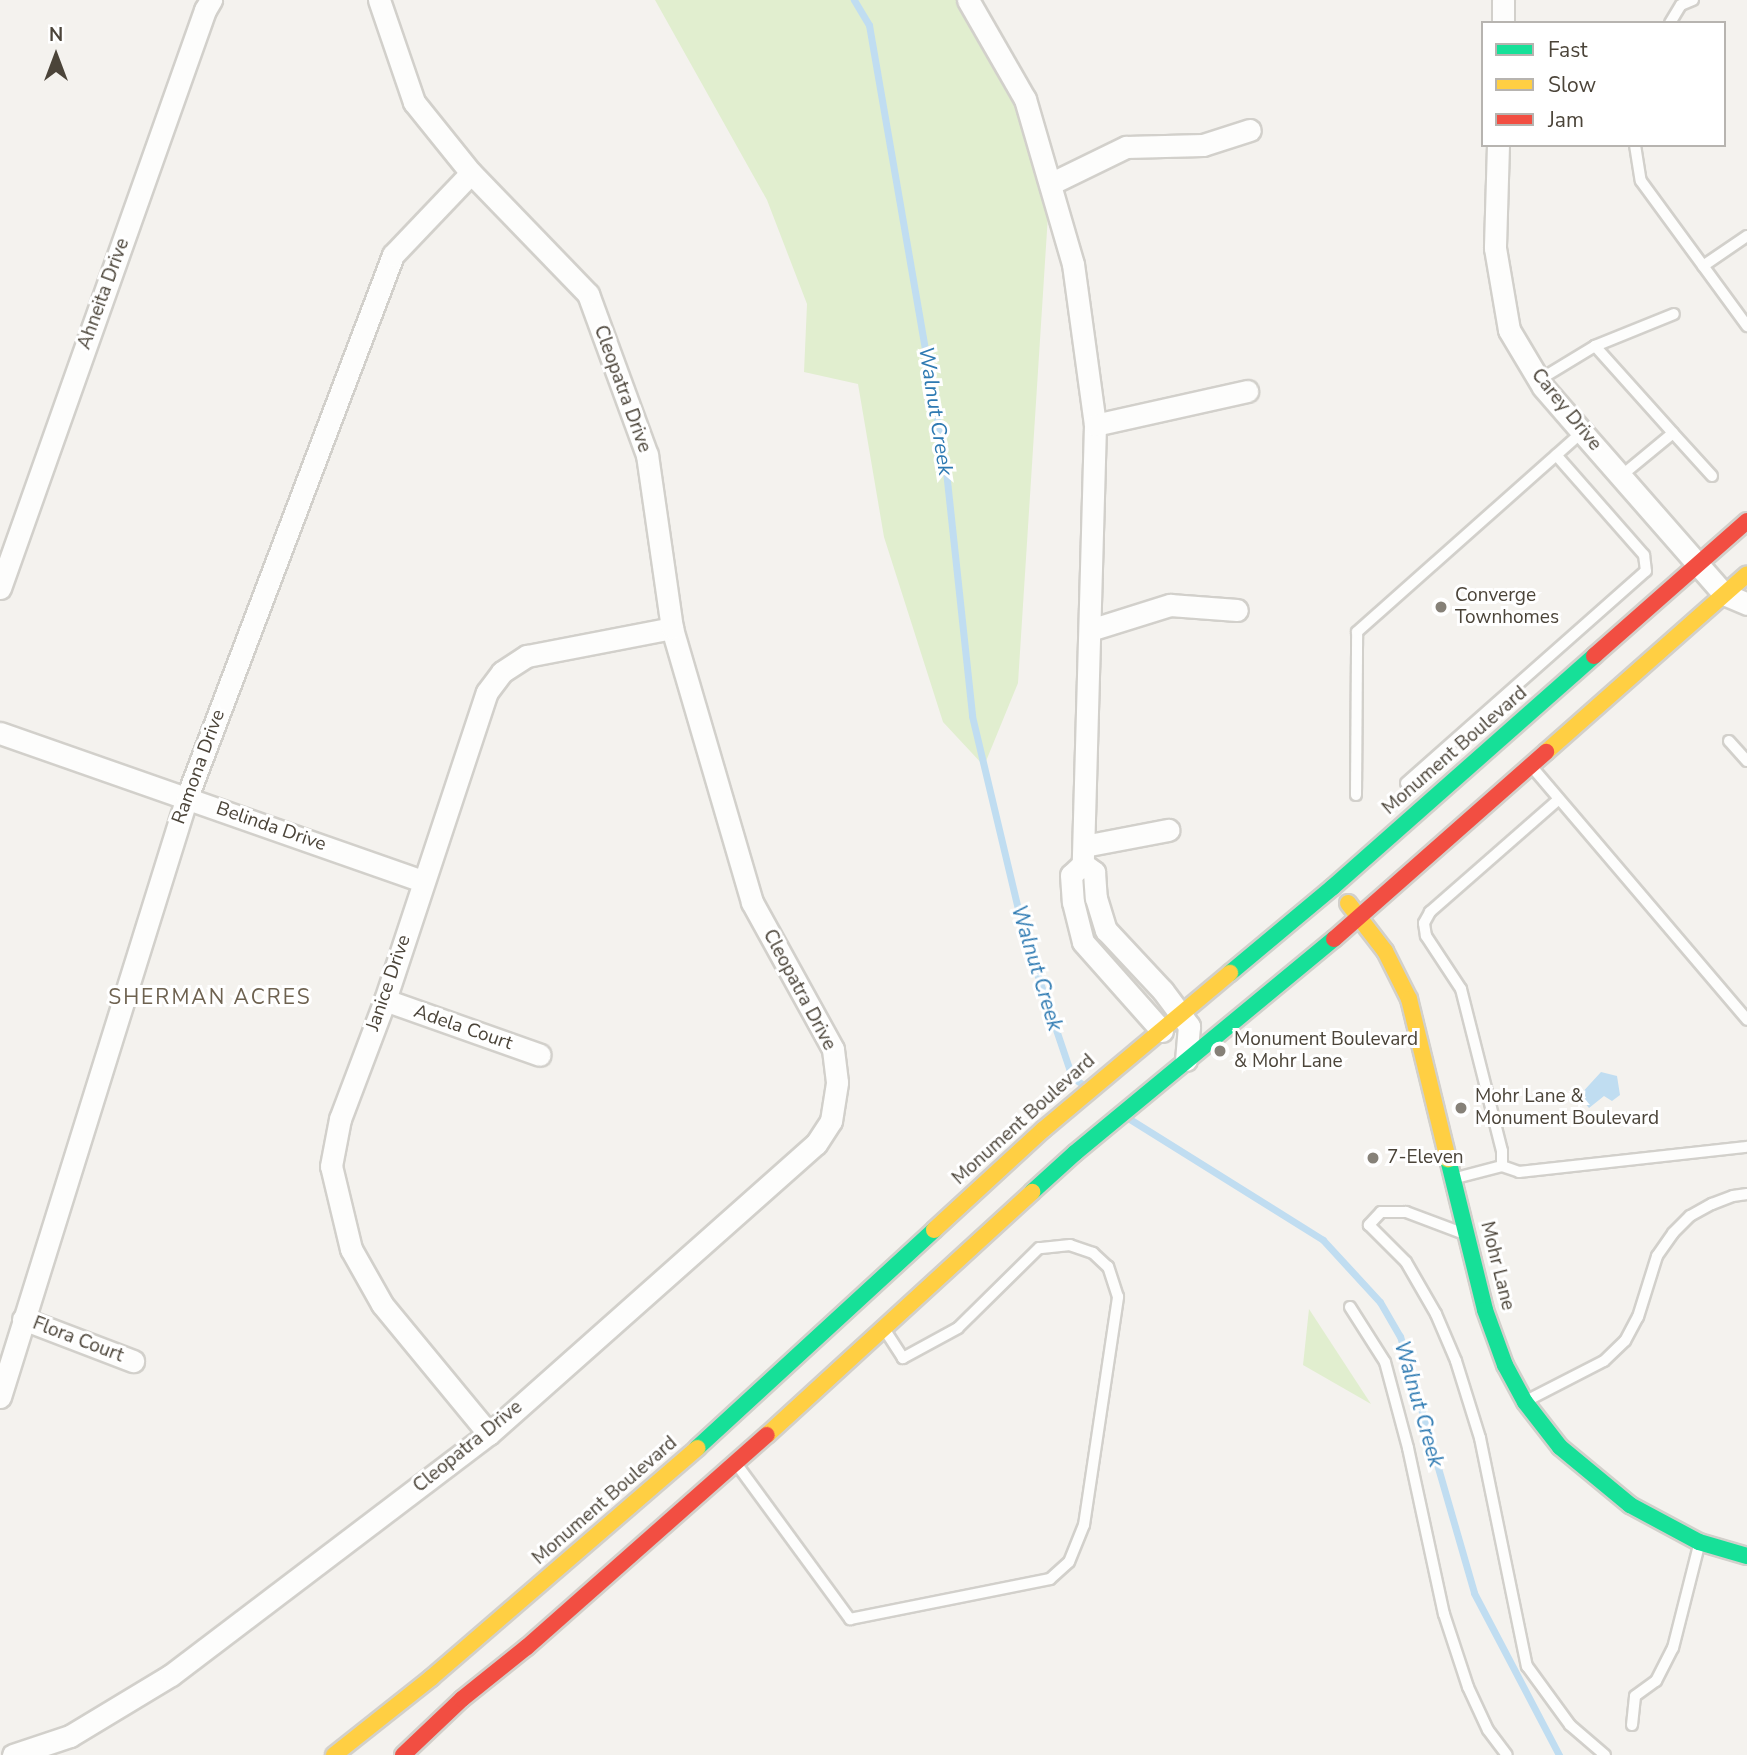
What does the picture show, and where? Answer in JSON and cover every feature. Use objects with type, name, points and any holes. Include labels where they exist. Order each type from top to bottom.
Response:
[{"type":"main road","name":"Monument Boulevard","points":[[334,1755],[431,1678],[712,1435],[1044,1129],[1125,1058],[1162,1031],[1180,1013],[1333,887],[1747,521]]},
{"type":"main road","points":[[403,1755],[462,1699],[527,1647],[736,1464],[1075,1153],[1361,917],[1747,575]]},
{"type":"main road","name":"Mohr Lane","points":[[1333,887],[1361,917],[1385,951],[1409,999],[1455,1178],[1485,1310],[1505,1365],[1525,1402],[1560,1447],[1587,1473],[1639,1511],[1699,1542],[1747,1556]]},
{"type":"street","name":"Ahneita Drive","points":[[0,589],[205,10],[211,0]]},
{"type":"street","name":"Cleopatra Drive","points":[[13,1755],[70,1736],[172,1675],[489,1434],[817,1144],[831,1121],[837,1082],[833,1049],[752,902],[672,628],[647,455],[588,294],[471,173],[414,102],[379,0]]},
{"type":"street","points":[[968,0],[1025,99],[1073,264],[1095,425],[1083,855],[1071,875],[1073,902],[1083,943],[1162,1031]]},
{"type":"street","points":[[1503,0],[1503,21]]},
{"type":"street","points":[[1050,184],[1126,147],[1203,145],[1250,130]]},
{"type":"street","name":"Carey Drive","points":[[1498,147],[1495,248],[1509,330],[1539,380],[1724,594]]},
{"type":"street","name":"Ramona Drive","points":[[0,1397],[187,797],[393,254],[471,173]]},
{"type":"street","points":[[1095,425],[1247,391]]},
{"type":"street","points":[[1724,594],[1747,604]]},
{"type":"street","points":[[1090,630],[1170,605],[1237,610]]},
{"type":"street","name":"Janice Drive","points":[[489,1434],[382,1304],[351,1249],[339,1209],[331,1166],[340,1119],[385,1000],[487,692],[502,672],[527,656],[672,628]]},
{"type":"street","name":"Belinda Drive","points":[[0,733],[423,881]]},
{"type":"street","points":[[1083,855],[1168,830]]},
{"type":"street","points":[[1083,855],[1094,872],[1096,898],[1106,929],[1189,1026],[1186,1060]]},
{"type":"street","name":"Adela Court","points":[[385,1000],[540,1055]]},
{"type":"street","name":"Flora Court","points":[[23,1319],[133,1361]]},
{"type":"lane","points":[[1671,21],[1681,5],[1693,0]]},
{"type":"lane","points":[[1635,147],[1641,181],[1747,326]]},
{"type":"lane","points":[[1703,266],[1747,236]]},
{"type":"lane","points":[[1539,380],[1595,346],[1674,314]]},
{"type":"lane","points":[[1595,346],[1712,476]]},
{"type":"lane","points":[[1356,794],[1357,632],[1582,432]]},
{"type":"lane","points":[[1621,476],[1673,433]]},
{"type":"lane","points":[[1406,783],[1646,571],[1644,555],[1556,456]]},
{"type":"lane","points":[[1729,741],[1747,761]]},
{"type":"lane","points":[[1532,767],[1747,1020]]},
{"type":"lane","points":[[1502,1166],[1502,1152],[1461,989],[1426,936],[1424,923],[1430,912],[1559,799]]},
{"type":"lane","points":[[1455,1178],[1502,1166],[1519,1172],[1747,1147]]},
{"type":"lane","points":[[1525,1402],[1604,1361],[1625,1341],[1639,1317],[1657,1256],[1673,1233],[1701,1210],[1733,1196],[1747,1194]]},
{"type":"lane","points":[[1467,1235],[1406,1212],[1381,1212],[1369,1225],[1406,1262],[1436,1314],[1456,1361],[1480,1438],[1527,1666],[1570,1725],[1605,1755]]},
{"type":"lane","points":[[736,1464],[850,1619],[1050,1578],[1069,1562],[1084,1525],[1118,1297],[1108,1267],[1093,1253],[1070,1245],[1039,1248],[958,1328],[903,1358],[883,1327]]},
{"type":"lane","points":[[1350,1307],[1385,1362],[1408,1448],[1444,1614],[1468,1687],[1488,1730],[1507,1755]]},
{"type":"lane","points":[[1632,1725],[1635,1696],[1656,1681],[1673,1648],[1699,1542]]},
{"type":"green space","points":[[655,0],[968,0],[1025,99],[1050,184],[1018,683],[984,766],[943,722],[884,537],[858,384],[804,372],[807,304],[767,200]]},
{"type":"green space","points":[[1309,1309],[1371,1404],[1303,1365]]},
{"type":"water","points":[[1601,1072],[1617,1076],[1620,1095],[1612,1101],[1604,1096],[1589,1108],[1579,1096]]},
{"type":"waterway","name":"Walnut Creek","points":[[854,0],[869,25],[946,471],[972,716],[1024,935],[1072,1077],[1085,1086]]},
{"type":"waterway","name":"Walnut Creek","points":[[1128,1118],[1323,1240],[1380,1302],[1400,1336],[1474,1593],[1559,1755]]},
{"type":"traffic: fast","points":[[1230,973],[1333,887],[1594,656]]},
{"type":"traffic: fast","points":[[1032,1192],[1075,1153],[1334,939]]},
{"type":"traffic: fast","points":[[1448,1159],[1485,1310],[1505,1365],[1525,1402],[1560,1447],[1630,1505],[1699,1542],[1747,1556]]},
{"type":"traffic: fast","points":[[697,1448],[934,1230]]},
{"type":"traffic: slow","points":[[1546,752],[1747,574]]},
{"type":"traffic: slow","points":[[1348,903],[1385,951],[1409,999],[1448,1159]]},
{"type":"traffic: slow","points":[[934,1230],[1044,1129],[1230,973]]},
{"type":"traffic: slow","points":[[767,1435],[1032,1192]]},
{"type":"traffic: slow","points":[[334,1755],[431,1678],[697,1448]]},
{"type":"traffic: jam","points":[[1594,656],[1747,521]]},
{"type":"traffic: jam","points":[[1334,939],[1546,752]]},
{"type":"traffic: jam","points":[[403,1755],[462,1699],[527,1647],[767,1435]]},
{"type":"place","name":"Converge Townhomes","points":[[1441,607]]},
{"type":"place","name":"Monument Boulevard & Mohr Lane","points":[[1220,1051]]},
{"type":"place","name":"Mohr Lane & Monument Boulevard","points":[[1461,1108]]},
{"type":"place","name":"7-Eleven","points":[[1373,1158]]},
{"type":"district","name":"SHERMAN ACRES","points":[[210,997]]}]
